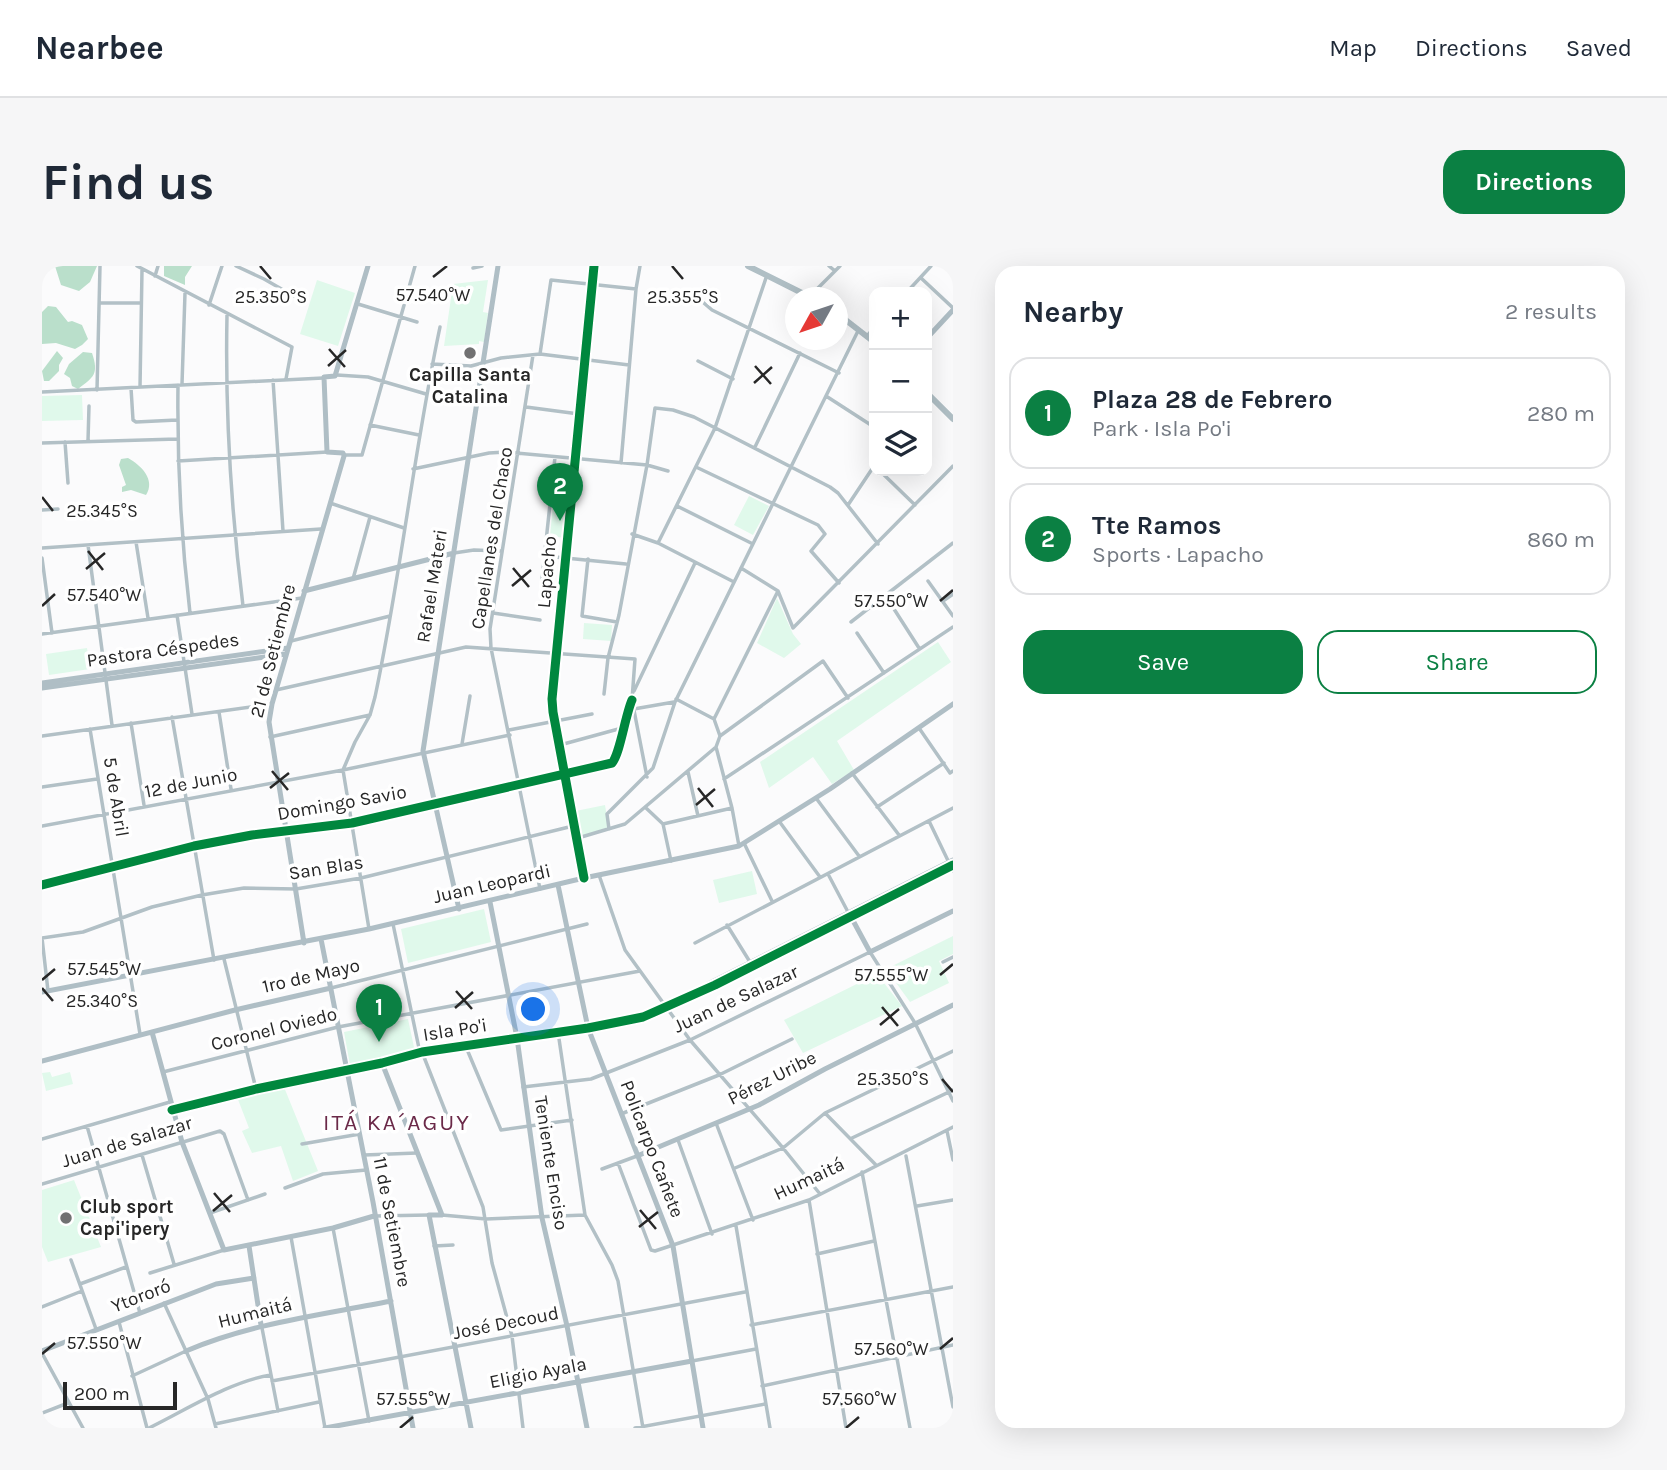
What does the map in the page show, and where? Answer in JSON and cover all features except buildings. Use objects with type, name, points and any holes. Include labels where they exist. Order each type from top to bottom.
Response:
[{"type":"main road","points":[[748,266],[791,287]]},
{"type":"main road","points":[[848,321],[867,336]]},
{"type":"main road","points":[[932,401],[953,419]]},
{"type":"street","points":[[96,390],[100,266]]},
{"type":"street","points":[[137,266],[292,347],[286,379]]},
{"type":"street","points":[[155,276],[158,266]]},
{"type":"street","points":[[209,305],[222,266]]},
{"type":"street","points":[[236,266],[306,303]]},
{"type":"street","points":[[335,376],[368,266]]},
{"type":"street","points":[[178,461],[327,452],[362,455],[415,266]]},
{"type":"street","points":[[473,268],[482,266]]},
{"type":"street","name":"Rafael Materi","points":[[459,909],[423,751],[498,266]]},
{"type":"street","name":"Lapacho","points":[[584,878],[558,745],[552,699],[594,266]]},
{"type":"street","points":[[621,463],[640,266]]},
{"type":"street","points":[[829,266],[835,271]]},
{"type":"street","points":[[820,287],[840,266]]},
{"type":"street","points":[[912,287],[931,266]]},
{"type":"street","points":[[140,387],[142,269]]},
{"type":"street","points":[[657,544],[715,428],[767,275]]},
{"type":"street","points":[[921,278],[953,309],[932,332]]},
{"type":"street","points":[[540,354],[550,281],[554,279],[636,289]]},
{"type":"street","points":[[185,293],[177,439],[181,537],[190,613]]},
{"type":"street","points":[[698,298],[712,310],[839,373]]},
{"type":"street","points":[[99,303],[141,303]]},
{"type":"street","points":[[358,304],[417,322]]},
{"type":"street","points":[[227,314],[226,383],[234,534],[243,606]]},
{"type":"street","points":[[369,929],[343,770],[370,715],[382,666],[413,469],[440,327]]},
{"type":"street","points":[[609,829],[607,814],[653,768],[676,701],[859,329]]},
{"type":"street","points":[[755,447],[800,353]]},
{"type":"street","points":[[432,364],[453,367],[540,354],[629,365]]},
{"type":"street","name":"Capellanes del Chaco","points":[[533,355],[490,629],[491,648],[540,889]]},
{"type":"street","points":[[698,361],[733,379]]},
{"type":"street","points":[[42,392],[358,375],[426,394]]},
{"type":"street","points":[[324,377],[327,452]]},
{"type":"street","points":[[273,380],[283,531]]},
{"type":"street","points":[[131,388],[133,421],[177,421]]},
{"type":"street","points":[[826,396],[869,424]]},
{"type":"street","points":[[88,441],[89,406]]},
{"type":"street","points":[[526,407],[579,414]]},
{"type":"street","points":[[604,694],[608,658],[647,466],[655,408],[685,413],[830,487],[848,505],[878,544]]},
{"type":"street","points":[[370,425],[419,435]]},
{"type":"street","points":[[42,443],[177,439]]},
{"type":"street","points":[[65,442],[68,483]]},
{"type":"street","points":[[413,469],[500,452],[621,463],[668,471]]},
{"type":"street","name":"21 de Setiembre","points":[[304,943],[269,722],[271,704],[344,454]]},
{"type":"street","points":[[542,579],[555,457]]},
{"type":"street","points":[[741,568],[778,591],[793,628],[953,466]]},
{"type":"street","points":[[696,467],[815,522],[825,534],[811,551],[839,583]]},
{"type":"street","points":[[848,505],[869,474]]},
{"type":"street","points":[[885,476],[915,505]]},
{"type":"street","points":[[330,502],[404,528]]},
{"type":"street","points":[[677,506],[753,544]]},
{"type":"street","points":[[42,510],[58,509]]},
{"type":"street","points":[[353,579],[371,516]]},
{"type":"street","points":[[42,548],[321,529]]},
{"type":"street","points":[[632,534],[734,582]]},
{"type":"street","points":[[136,542],[148,618]]},
{"type":"street","points":[[851,622],[953,542]]},
{"type":"street","points":[[88,545],[112,725]]},
{"type":"street","points":[[304,591],[454,554],[474,550],[501,551]]},
{"type":"street","points":[[545,556],[627,564]]},
{"type":"street","points":[[42,558],[52,633]]},
{"type":"street","points":[[588,559],[582,616],[617,622]]},
{"type":"street","points":[[558,745],[622,728],[632,698],[695,564]]},
{"type":"street","points":[[928,581],[953,616]]},
{"type":"street","points":[[772,901],[741,844],[716,747],[719,736],[714,719],[778,591]]},
{"type":"street","points":[[943,601],[953,594]]},
{"type":"street","points":[[42,634],[302,598]]},
{"type":"street","points":[[894,609],[920,649]]},
{"type":"street","points":[[493,612],[540,620]]},
{"type":"street","points":[[177,615],[192,714]]},
{"type":"street","points":[[288,648],[390,616]]},
{"type":"street","points":[[724,779],[953,627]]},
{"type":"street","points":[[857,633],[884,673]]},
{"type":"street","points":[[276,690],[466,647],[635,659],[632,698],[647,776]]},
{"type":"street","name":"Pastora Céspedes","points":[[42,685],[230,659],[288,648]]},
{"type":"street","points":[[719,736],[823,661],[848,698]]},
{"type":"street","points":[[462,744],[470,696]]},
{"type":"street","points":[[628,709],[635,710],[676,701],[714,719]]},
{"type":"street","points":[[42,736],[271,704]]},
{"type":"street","name":"Juan Leopardi","points":[[45,992],[304,943],[741,844],[816,798],[953,704]]},
{"type":"street","points":[[219,712],[231,789]]},
{"type":"street","name":"12 de Junio","points":[[42,826],[343,770],[462,744],[554,720],[592,714]]},
{"type":"street","points":[[270,737],[370,715]]},
{"type":"street","points":[[172,717],[214,961]]},
{"type":"street","points":[[131,723],[144,806]]},
{"type":"street","name":"Domingo Savio","points":[[42,885],[194,846],[252,835],[352,823],[612,763],[617,758],[622,728]]},
{"type":"street","name":"5 de Abril","points":[[90,729],[129,976],[141,1035]]},
{"type":"street","points":[[919,729],[952,772]]},
{"type":"street","points":[[576,838],[625,824],[716,747]]},
{"type":"street","points":[[877,807],[944,763]]},
{"type":"street","points":[[688,772],[698,816]]},
{"type":"street","points":[[852,773],[900,835]]},
{"type":"street","points":[[42,787],[97,779]]},
{"type":"street","points":[[816,798],[859,856]]},
{"type":"street","points":[[646,807],[663,824],[671,861]]},
{"type":"street","points":[[663,824],[732,808]]},
{"type":"street","points":[[695,943],[953,808]]},
{"type":"street","points":[[779,821],[820,877]]},
{"type":"street","points":[[929,821],[952,865]]},
{"type":"street","name":"San Blas","points":[[42,938],[73,935],[152,907],[202,895],[244,888],[296,889],[361,878],[573,826]]},
{"type":"street","name":"Isla Po'i","points":[[172,1110],[421,1052],[588,1028],[643,1017],[952,865]]},
{"type":"street","points":[[828,874],[880,971],[915,1023],[951,1091],[953,1101]]},
{"type":"street","points":[[599,876],[620,940],[640,971],[690,1040],[820,1194]]},
{"type":"street","name":"Policarpo Cañete","points":[[558,885],[588,1028],[673,1246],[703,1428]]},
{"type":"street","name":"Teniente Enciso","points":[[490,902],[517,1038],[542,1218],[587,1428]]},
{"type":"street","name":"Juan de Salazar","points":[[523,1087],[591,1079],[690,1040],[953,911]]},
{"type":"street","points":[[393,924],[421,1052],[475,1182],[486,1219],[492,1263],[512,1336],[523,1428]]},
{"type":"street","name":"1ro de Mayo","points":[[42,1061],[235,1010],[587,924]]},
{"type":"street","points":[[727,925],[751,964]]},
{"type":"street","points":[[42,938],[45,992]]},
{"type":"street","name":"11 de Setiembre","points":[[321,939],[360,1133],[413,1428]]},
{"type":"street","points":[[943,962],[953,957]]},
{"type":"street","points":[[224,958],[256,1089]]},
{"type":"street","name":"Coronel Oviedo","points":[[163,1072],[338,1027],[640,971]]},
{"type":"street","name":"Pérez Uribe","points":[[602,1169],[750,1109],[953,1005]]},
{"type":"street","points":[[152,1032],[182,1142],[224,1250]]},
{"type":"street","points":[[558,1032],[585,1215],[615,1273],[643,1427]]},
{"type":"street","points":[[621,1114],[719,1075],[792,1039]]},
{"type":"street","points":[[465,1045],[503,1131],[572,1120]]},
{"type":"street","points":[[735,1168],[783,1148],[825,1113],[953,1051]]},
{"type":"street","points":[[382,1063],[442,1215]]},
{"type":"street","points":[[852,1138],[951,1091]]},
{"type":"street","points":[[42,1139],[170,1102]]},
{"type":"street","points":[[825,1113],[876,1165]]},
{"type":"street","points":[[716,1123],[753,1220]]},
{"type":"street","points":[[87,1126],[140,1314]]},
{"type":"street","name":"Humaitá","points":[[673,1246],[809,1200],[953,1127]]},
{"type":"street","points":[[946,1130],[953,1160]]},
{"type":"street","name":"Juan de Salazar","points":[[42,1184],[222,1131],[248,1200]]},
{"type":"street","points":[[302,1144],[360,1133]]},
{"type":"street","points":[[678,1140],[712,1234]]},
{"type":"street","points":[[363,1155],[417,1153]]},
{"type":"street","points":[[142,1154],[173,1264]]},
{"type":"street","points":[[906,1156],[953,1407]]},
{"type":"street","points":[[618,1163],[651,1251],[673,1246]]},
{"type":"street","points":[[285,1188],[323,1174],[366,1170]]},
{"type":"street","points":[[862,1172],[910,1428]]},
{"type":"street","points":[[210,1213],[265,1194]]},
{"type":"street","points":[[809,1200],[846,1428]]},
{"type":"street","points":[[917,1206],[953,1200]]},
{"type":"street","points":[[429,1215],[471,1428]]},
{"type":"street","points":[[150,1273],[224,1250],[333,1228],[374,1216],[442,1215],[486,1219],[585,1215]]},
{"type":"street","points":[[736,1226],[770,1428]]},
{"type":"street","points":[[333,1228],[369,1421]]},
{"type":"street","points":[[291,1236],[326,1428]]},
{"type":"street","points":[[817,1254],[874,1241]]},
{"type":"street","points":[[434,1246],[453,1245]]},
{"type":"street","points":[[249,1246],[278,1411]]},
{"type":"street","points":[[71,1260],[96,1329]]},
{"type":"street","points":[[80,1284],[126,1266]]},
{"type":"street","name":"Ytororó","points":[[42,1352],[216,1284],[254,1278]]},
{"type":"street","points":[[751,1325],[953,1287]]},
{"type":"street","points":[[42,1307],[82,1291]]},
{"type":"street","name":"José Decoud","points":[[272,1381],[745,1292]]},
{"type":"street","name":"Humaitá","points":[[132,1376],[231,1333],[391,1301]]},
{"type":"street","points":[[164,1303],[208,1399],[216,1426],[320,1402]]},
{"type":"street","points":[[119,1322],[148,1428],[254,1379],[271,1375]]},
{"type":"street","points":[[762,1386],[953,1345]]},
{"type":"street","name":"Eligio Ayala","points":[[326,1428],[756,1349]]},
{"type":"street","points":[[42,1352],[83,1428]]},
{"type":"street","points":[[42,1413],[68,1403]]},
{"type":"street","points":[[635,1428],[765,1404]]},
{"type":"green space","points":[[55,266],[97,266],[90,282],[79,291],[61,285]]},
{"type":"green space","points":[[164,266],[192,266],[185,277],[185,285],[164,276]]},
{"type":"green space","points":[[317,280],[355,293],[338,346],[300,334]]},
{"type":"green space","points":[[488,280],[483,312],[488,313],[484,342],[444,346],[453,284]]},
{"type":"green space","points":[[48,306],[56,307],[68,322],[82,325],[88,339],[75,349],[56,343],[42,344],[42,312]]},
{"type":"green space","points":[[57,351],[63,358],[59,371],[49,381],[44,381],[42,371]]},
{"type":"green space","points":[[83,352],[92,353],[95,370],[91,378],[78,389],[72,386],[70,378],[64,374],[69,364]]},
{"type":"green space","points":[[82,395],[83,420],[42,421],[42,396]]},
{"type":"green space","points":[[128,458],[146,474],[149,489],[146,495],[131,490],[122,492],[122,487],[126,485],[119,465],[121,459]]},
{"type":"green space","points":[[749,496],[769,506],[753,535],[734,525]]},
{"type":"green space","points":[[553,505],[569,506],[566,538],[550,536]]},
{"type":"green space","points":[[777,598],[793,634],[801,644],[784,658],[757,643]]},
{"type":"green space","points":[[584,623],[612,625],[611,641],[583,639]]},
{"type":"green space","points":[[938,642],[951,662],[837,741],[854,770],[832,784],[813,757],[769,788],[760,762]]},
{"type":"green space","points":[[87,648],[90,669],[49,675],[46,654]]},
{"type":"green space","points":[[605,805],[609,829],[576,838],[571,812]]},
{"type":"green space","points":[[752,871],[757,894],[719,903],[713,880]]},
{"type":"green space","points":[[484,909],[491,942],[408,963],[401,929]]},
{"type":"green space","points":[[953,936],[953,954],[939,961],[949,983],[910,1002],[886,969]]},
{"type":"green space","points":[[877,974],[902,1006],[803,1053],[784,1020]]},
{"type":"green space","points":[[408,1019],[415,1052],[350,1065],[344,1032]]},
{"type":"green space","points":[[50,1072],[52,1077],[70,1072],[73,1084],[46,1091],[42,1073]]},
{"type":"green space","points":[[284,1087],[318,1171],[293,1181],[281,1146],[252,1153],[242,1131],[249,1128],[237,1097]]},
{"type":"green space","name":"Club sport Capi'ipery","points":[[74,1180],[101,1247],[48,1262],[42,1247],[42,1190]]},
{"type":"cycle path","points":[[584,878],[552,699],[594,266]]},
{"type":"cycle path","points":[[42,885],[194,846],[252,835],[352,823],[612,763],[618,752],[632,700]]},
{"type":"cycle path","points":[[172,1110],[422,1052],[588,1028],[643,1017],[715,985],[953,865]]},
{"type":"place","name":"Capilla Santa Catalina","points":[[470,353]]},
{"type":"place","name":"Tte Ramos","points":[[560,521]]},
{"type":"place","name":"Plaza 28 de Febrero","points":[[379,1042]]},
{"type":"place","name":"Club sport Capi'ipery","points":[[66,1218]]},
{"type":"district","name":"ITÁ KA´AGUY","points":[[397,1122]]}]
